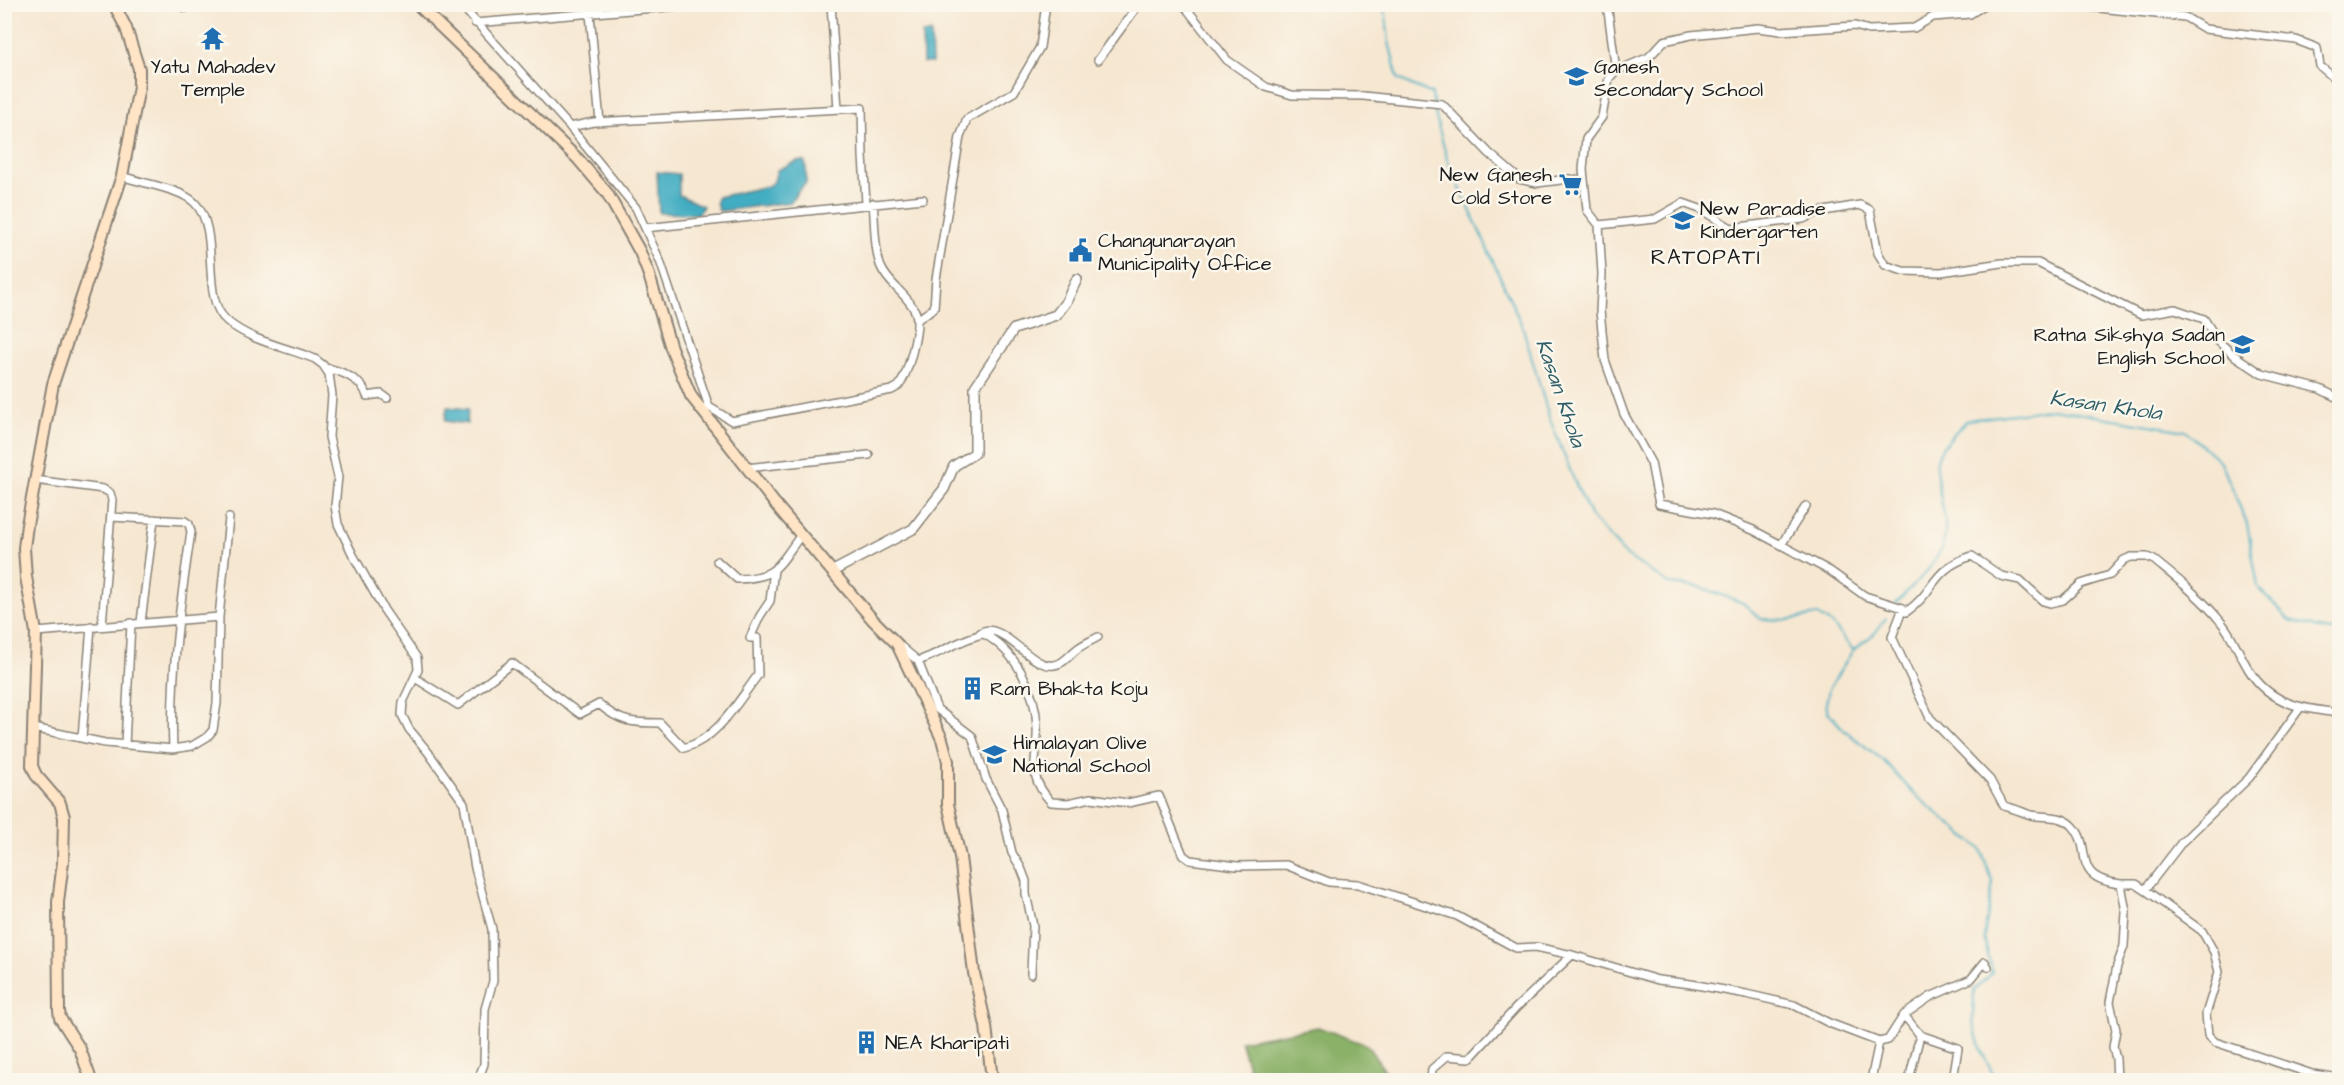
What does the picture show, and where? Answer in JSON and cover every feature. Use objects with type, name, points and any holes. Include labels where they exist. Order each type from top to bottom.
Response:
[{"type":"main road","points":[[92,1080],[80,1049],[60,1018],[58,902],[65,823],[60,803],[33,771],[36,632],[26,577],[24,548],[53,384],[128,153],[140,76],[126,28],[114,4]]},
{"type":"main road","points":[[417,4],[578,159],[607,193],[640,252],[671,348],[691,396],[801,535],[873,620],[897,644],[942,739],[948,761],[948,804],[960,857],[973,963],[986,1026],[992,1080]]},
{"type":"street","points":[[175,4],[186,8],[189,4]]},
{"type":"street","points":[[460,4],[570,127],[636,208],[660,261],[709,407],[732,421],[896,389],[907,369],[917,320],[912,306],[886,276],[880,264],[862,145],[862,108],[600,122],[570,127]]},
{"type":"street","points":[[475,23],[703,4]]},
{"type":"street","points":[[831,4],[838,109]]},
{"type":"street","points":[[917,320],[934,308],[936,279],[960,137],[967,119],[1014,92],[1040,47],[1046,4]]},
{"type":"street","points":[[1098,60],[1139,4]]},
{"type":"street","points":[[1183,4],[1227,60],[1266,87],[1292,95],[1362,96],[1442,104],[1519,179],[1537,183],[1569,179],[1584,182]]},
{"type":"street","points":[[1605,4],[1608,11],[1616,71]]},
{"type":"street","points":[[1986,4],[1970,15],[1933,17],[1914,28],[1869,30],[1855,26],[1782,31],[1758,28],[1691,35],[1664,41],[1649,57],[1616,71],[1609,78],[1602,117],[1586,139],[1583,169],[1587,210],[1599,225],[1602,274],[1600,311],[1605,360],[1624,414],[1651,463],[1659,504],[1713,514],[1781,545],[1830,571],[1865,596],[1903,608],[1906,612],[1920,603],[1942,570],[1957,560],[1971,556],[2001,576],[2020,580],[2043,601],[2050,603],[2063,600],[2081,584],[2110,575],[2124,560],[2131,557],[2146,557],[2154,560],[2207,606],[2223,625],[2249,671],[2265,690],[2300,708],[2340,714]]},
{"type":"street","points":[[2061,4],[2185,16],[2205,29],[2296,40],[2317,48],[2320,66],[2340,83]]},
{"type":"street","points":[[590,14],[600,122]]},
{"type":"street","points":[[122,176],[187,197],[197,205],[204,223],[212,260],[214,301],[224,319],[249,335],[315,359],[329,374],[332,395],[329,437],[338,477],[335,506],[338,524],[352,555],[384,610],[417,658],[419,666],[403,702],[402,715],[409,729],[429,752],[464,804],[475,868],[492,929],[493,981],[485,1015],[484,1064],[478,1080]]},
{"type":"street","points":[[645,228],[923,199]]},
{"type":"street","points":[[1599,225],[1655,219],[1683,203],[1700,209],[1731,228],[1803,219],[1818,212],[1860,205],[1870,210],[1878,253],[1885,265],[1903,271],[1941,272],[2002,263],[2038,263],[2141,315],[2175,309],[2204,319],[2218,341],[2235,356],[2262,374],[2320,389],[2340,399]]},
{"type":"street","points":[[832,572],[913,529],[944,489],[954,466],[975,453],[975,387],[1014,329],[1056,315],[1066,302],[1077,279]]},
{"type":"street","points":[[325,368],[336,369],[359,384],[366,391],[367,396],[381,394],[387,398]]},
{"type":"street","points":[[746,468],[869,455]]},
{"type":"street","points":[[35,480],[103,489],[110,493],[111,517],[102,625]]},
{"type":"street","points":[[1781,545],[1806,506]]},
{"type":"street","points":[[111,517],[185,521],[189,524],[190,532],[178,619],[171,714],[172,749]]},
{"type":"street","points":[[33,728],[105,743],[172,749],[192,746],[207,737],[213,730],[217,703],[219,617],[229,518]]},
{"type":"street","points":[[141,622],[154,519]]},
{"type":"street","points":[[717,561],[737,579],[766,576],[774,570],[801,535]]},
{"type":"street","points":[[415,678],[458,705],[512,663],[580,714],[599,704],[611,715],[630,722],[660,723],[684,748],[697,744],[720,726],[758,675],[757,638],[750,638],[770,601],[774,570]]},
{"type":"street","points":[[1903,608],[1892,637],[1930,718],[1990,780],[2004,806],[2032,815],[2061,818],[2072,826],[2080,837],[2084,862],[2091,873],[2107,882],[2136,884],[2202,931],[2214,952],[2219,972],[2206,1014],[2208,1035],[2214,1042],[2312,1074],[2340,1078]]},
{"type":"street","points":[[36,632],[219,617]]},
{"type":"street","points":[[125,744],[131,623]]},
{"type":"street","points":[[82,738],[91,626]]},
{"type":"street","points":[[918,661],[942,652],[982,630],[1001,634],[1042,665],[1055,665],[1063,662],[1078,647],[1098,637]]},
{"type":"street","points":[[978,634],[984,634],[1007,651],[1032,694],[1038,728],[1034,762],[1035,779],[1051,802],[1091,798],[1128,802],[1159,796],[1183,855],[1191,860],[1237,866],[1286,865],[1329,882],[1358,884],[1456,916],[1516,948],[1536,947],[1658,980],[1702,986],[1794,1005],[1829,1023],[1879,1041],[1888,1040],[1904,1015],[1930,997],[1971,979],[1985,962],[1988,967]]},
{"type":"street","points":[[897,644],[918,661],[937,709],[972,736],[986,778],[1002,810],[1012,853],[1026,880],[1026,894],[1033,927],[1031,974]]},
{"type":"street","points":[[2145,890],[2182,842],[2249,778],[2300,708]]},
{"type":"street","points":[[2116,1080],[2116,1059],[2113,1047],[2116,1030],[2110,1002],[2117,966],[2124,946],[2126,912],[2121,884]]},
{"type":"street","points":[[1431,1080],[1432,1069],[1447,1056],[1470,1058],[1516,1008],[1572,955]]},
{"type":"street","points":[[1904,1015],[1920,1035],[1958,1048],[1953,1080]]},
{"type":"street","points":[[1909,1080],[1920,1035]]},
{"type":"street","points":[[1871,1080],[1879,1041]]},
{"type":"green space","points":[[1318,1027],[1367,1045],[1391,1080],[1252,1080],[1240,1041]]},
{"type":"water","points":[[931,33],[932,63],[923,63],[922,34]]},
{"type":"water","points":[[797,161],[804,161],[806,165],[806,183],[791,202],[718,210],[716,201],[718,197],[768,186],[774,181],[777,170]]},
{"type":"water","points":[[657,172],[679,174],[679,195],[703,206],[698,214],[659,213]]},
{"type":"water","points":[[447,407],[468,409],[467,424],[445,421]]},
{"type":"waterway","name":"Kasan Khola","points":[[1381,4],[1386,16],[1389,42],[1398,79],[1432,94],[1447,159],[1523,328],[1549,417],[1591,517],[1627,556],[1669,584],[1700,587],[1743,603],[1761,619],[1787,620],[1818,615],[1834,626],[1853,650]]},
{"type":"waterway","name":"Kasan Khola","points":[[1896,603],[1931,566],[1944,540],[1945,519],[1938,483],[1937,461],[1949,439],[1967,420],[2053,409],[2186,431],[2221,462],[2247,524],[2258,587],[2289,620],[2330,631],[2340,629]]},
{"type":"waterway","points":[[1886,618],[1874,634],[1853,650],[1829,689],[1826,704],[1828,712],[1844,730],[1884,761],[1914,794],[1981,849],[1993,883],[1984,937],[1992,973],[1974,990],[1973,1022],[1980,1048],[1996,1080]]},
{"type":"place","name":"Yatu Mahadev Temple","points":[[213,38]]},
{"type":"place","name":"Ganesh Secondary School","points":[[1576,77]]},
{"type":"place","name":"New Ganesh Cold Store","points":[[1570,185]]},
{"type":"place","name":"New Paradise Kindergarten","points":[[1682,220]]},
{"type":"place","name":"Changunarayan Municipality Office","points":[[1080,251]]},
{"type":"place","name":"Ratna Sikshya Sadan English School","points":[[2243,345]]},
{"type":"place","name":"Ram Bhakta Koju","points":[[972,688]]},
{"type":"place","name":"Himalayan Olive National School","points":[[995,754]]},
{"type":"place","name":"NEA Kharipati","points":[[867,1042]]},
{"type":"district","name":"RATOPATI","points":[[1706,257]]}]
